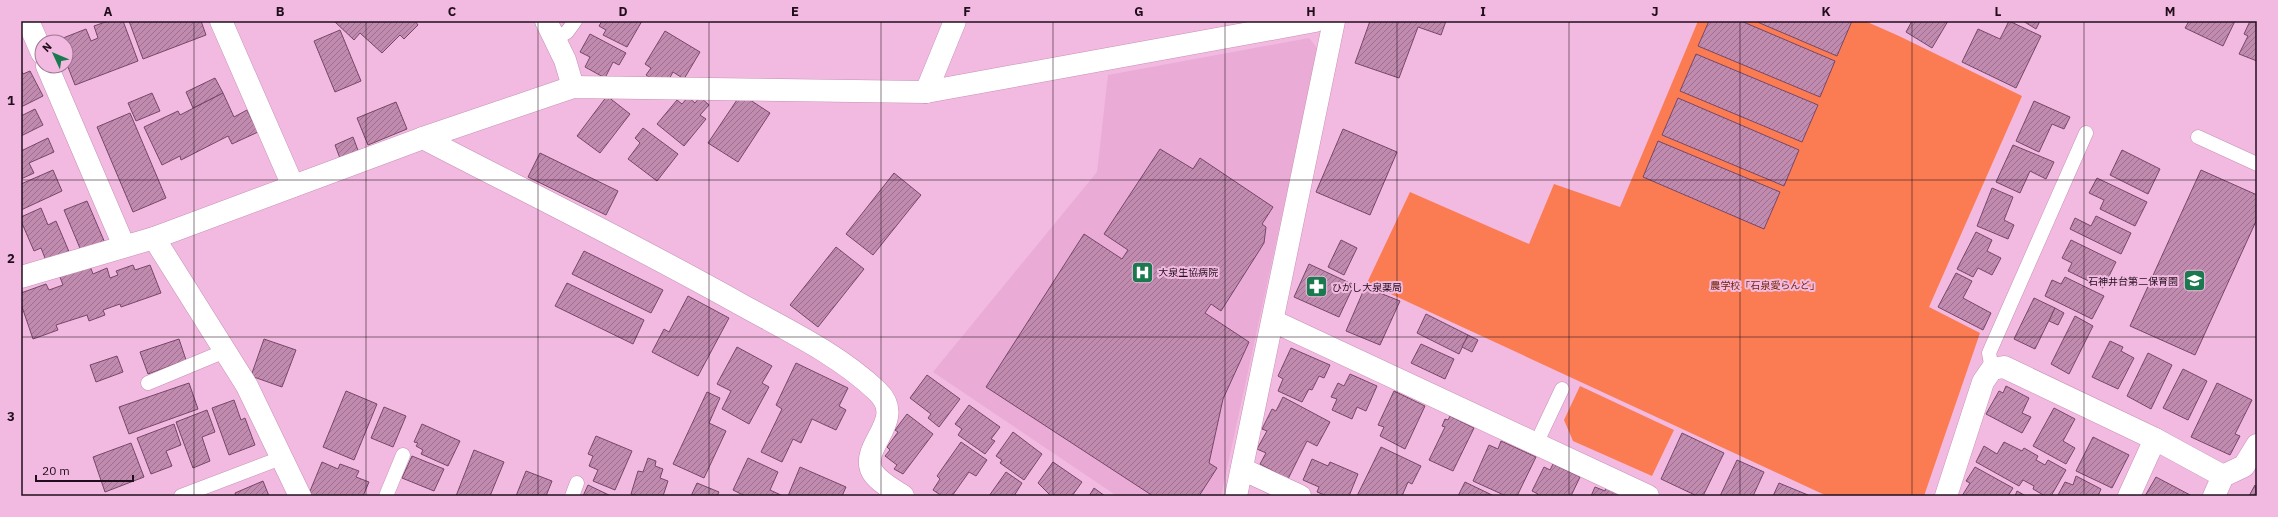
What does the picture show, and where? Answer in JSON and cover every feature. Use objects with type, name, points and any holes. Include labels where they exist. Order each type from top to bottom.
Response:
[{"type":"street","points":[[28,21],[34,35]]},
{"type":"street","points":[[221,21],[293,186]]},
{"type":"street","points":[[926,92],[955,21]]},
{"type":"street","points":[[21,276],[154,238],[424,138],[573,87],[926,92],[1315,21]]},
{"type":"street","points":[[1236,496],[1334,21]]},
{"type":"street","points":[[550,30],[565,60],[573,87]]},
{"type":"street","points":[[51,74],[124,246]]},
{"type":"street","points":[[424,138],[716,290],[830,355],[878,392],[887,403],[888,415],[871,457],[871,468],[879,479],[903,496]]},
{"type":"street","points":[[154,238],[247,386],[300,496]]},
{"type":"street","points":[[1273,321],[1648,496]]},
{"type":"street","points":[[1946,496],[1983,382],[1992,369],[2004,367],[2155,439],[2223,476]]},
{"type":"street","points":[[2129,496],[2155,439]]},
{"type":"street","points":[[2214,496],[2223,476],[2244,466],[2257,445]]},
{"type":"street","points":[[1242,469],[1300,496]]},
{"type":"lane","points":[[550,30],[567,32],[575,21]]},
{"type":"lane","points":[[1992,369],[1989,353],[2086,133]]},
{"type":"lane","points":[[2198,137],[2257,164]]},
{"type":"lane","points":[[148,383],[225,351]]},
{"type":"lane","points":[[1536,444],[1562,389]]},
{"type":"lane","points":[[386,496],[403,455]]},
{"type":"lane","points":[[181,496],[281,458]]},
{"type":"shaded area","name":"大泉生協病院","points":[[1309,38],[1318,49],[1221,496],[1117,496],[933,372],[1097,172],[1108,75]]},
{"type":"green space","name":"農学校「石泉愛らんど」","points":[[1698,21],[1865,21],[2022,96],[1929,307],[1980,333],[1924,496],[1827,496],[1367,283],[1410,192],[1529,244],[1554,184],[1620,207]]},
{"type":"green space","points":[[1580,386],[1674,430],[1652,476],[1573,441],[1564,420]]},
{"type":"building","points":[[108,21],[123,21],[138,61],[75,85],[71,74],[74,74],[73,34],[86,29],[91,41],[98,38],[94,26]]},
{"type":"building","points":[[129,21],[201,21],[206,35],[143,59]]},
{"type":"building","points":[[334,21],[415,21],[418,25],[404,39],[400,35],[382,53],[360,33],[354,40]]},
{"type":"building","points":[[602,21],[642,21],[627,47],[603,35],[606,30],[599,26]]},
{"type":"building","points":[[1370,21],[1446,21],[1441,35],[1418,27],[1399,78],[1355,63]]},
{"type":"building","points":[[1709,21],[1741,21],[1835,61],[1820,97],[1698,46]]},
{"type":"building","points":[[1755,21],[1852,21],[1837,56]]},
{"type":"building","points":[[1912,21],[1948,21],[1932,48],[1906,32]]},
{"type":"building","points":[[2009,21],[2041,36],[2016,88],[1962,62],[1978,29],[2000,39]]},
{"type":"building","points":[[2023,21],[2040,21],[2036,29]]},
{"type":"building","points":[[2189,21],[2235,21],[2223,46],[2185,28]]},
{"type":"building","points":[[2250,21],[2257,21],[2257,61],[2239,54],[2248,36],[2244,34]]},
{"type":"building","points":[[340,30],[361,81],[335,92],[314,41]]},
{"type":"building","points":[[665,31],[700,52],[684,79],[673,72],[668,81],[661,77],[658,83],[646,75],[651,68],[645,64]]},
{"type":"building","points":[[590,34],[626,53],[619,65],[613,62],[605,78],[585,67],[590,57],[580,52]]},
{"type":"building","points":[[1696,54],[1818,105],[1802,142],[1680,91]]},
{"type":"building","points":[[21,70],[23,74],[30,71],[43,96],[21,107]]},
{"type":"building","points":[[215,78],[223,93],[193,108],[186,92]]},
{"type":"building","points":[[152,93],[160,111],[136,121],[128,103]]},
{"type":"building","points":[[223,93],[234,117],[247,110],[258,132],[232,144],[228,136],[181,160],[180,156],[162,165],[144,127],[178,111],[180,115]]},
{"type":"building","points":[[741,94],[770,113],[738,162],[708,143]]},
{"type":"building","points":[[607,96],[630,114],[600,153],[577,136]]},
{"type":"building","points":[[688,97],[695,103],[700,97],[709,105],[700,115],[706,119],[684,146],[657,124],[677,100],[682,104]]},
{"type":"building","points":[[1678,98],[1799,150],[1784,186],[1662,135]]},
{"type":"building","points":[[2034,101],[2070,117],[2064,129],[2052,124],[2039,152],[2016,141]]},
{"type":"building","points":[[396,102],[407,129],[368,145],[357,118]]},
{"type":"building","points":[[35,109],[43,125],[21,136],[21,116]]},
{"type":"building","points":[[130,113],[166,198],[133,212],[97,127]]},
{"type":"building","points":[[643,128],[678,154],[657,181],[628,159],[640,143],[635,138]]},
{"type":"building","points":[[1343,129],[1397,152],[1370,215],[1316,192]]},
{"type":"building","points":[[353,137],[359,153],[341,161],[335,145]]},
{"type":"building","points":[[48,138],[54,152],[29,163],[34,173],[21,179],[21,151]]},
{"type":"building","points":[[1658,141],[1780,192],[1764,229],[1643,177]]},
{"type":"building","points":[[2013,145],[2054,162],[2046,179],[2030,171],[2020,193],[1996,182]]},
{"type":"building","points":[[1160,149],[1193,169],[1200,158],[1273,207],[1262,224],[1266,227],[1264,243],[1221,311],[1211,304],[1205,313],[1249,342],[1223,399],[1209,463],[1217,468],[1199,496],[1153,496],[986,387],[1084,234],[1122,259],[1128,250],[1104,234]]},
{"type":"building","points":[[2122,150],[2160,169],[2148,194],[2110,175]]},
{"type":"building","points":[[540,153],[618,191],[606,215],[528,177]]},
{"type":"building","points":[[53,170],[62,191],[21,210],[21,184]]},
{"type":"building","points":[[2201,170],[2257,195],[2257,219],[2195,355],[2130,326]]},
{"type":"building","points":[[894,173],[921,195],[873,255],[846,234]]},
{"type":"building","points":[[2097,178],[2147,202],[2135,226],[2100,209],[2104,200],[2089,193]]},
{"type":"building","points":[[1992,188],[2013,197],[2004,220],[2014,225],[2008,239],[1977,226]]},
{"type":"building","points":[[87,201],[105,243],[82,253],[64,210]]},
{"type":"building","points":[[41,208],[48,225],[56,221],[70,254],[47,263],[41,248],[34,251],[21,221],[21,217]]},
{"type":"building","points":[[2096,216],[2131,233],[2121,254],[2070,229],[2075,218],[2091,226]]},
{"type":"building","points":[[1976,232],[1992,240],[1987,251],[2001,258],[1992,275],[1978,268],[1973,277],[1957,269]]},
{"type":"building","points":[[1341,240],[1357,248],[1344,275],[1328,267]]},
{"type":"building","points":[[2071,240],[2116,262],[2103,288],[2068,271],[2072,263],[2062,258]]},
{"type":"building","points":[[836,247],[864,269],[818,327],[790,305]]},
{"type":"building","points":[[584,251],[663,290],[651,313],[572,274]]},
{"type":"building","points":[[1309,264],[1354,285],[1339,317],[1294,297]]},
{"type":"building","points":[[133,265],[135,270],[150,265],[161,293],[121,307],[120,304],[103,310],[105,315],[89,321],[87,315],[56,325],[58,330],[33,339],[21,304],[21,293],[46,284],[49,290],[63,285],[60,277],[90,266],[93,274],[107,268],[110,278],[118,275],[116,271]]},
{"type":"building","points":[[1956,273],[1972,281],[1963,298],[1991,313],[1983,330],[1938,307]]},
{"type":"building","points":[[2065,277],[2104,296],[2092,319],[2045,296],[2052,280],[2061,284]]},
{"type":"building","points":[[567,283],[644,320],[633,344],[555,306]]},
{"type":"building","points":[[1365,287],[1400,301],[1380,345],[1346,331]]},
{"type":"building","points":[[688,296],[729,318],[698,376],[652,352],[664,329],[669,332]]},
{"type":"building","points":[[2034,298],[2055,308],[2035,349],[2014,339]]},
{"type":"building","points":[[2055,308],[2064,313],[2058,325],[2049,321]]},
{"type":"building","points":[[1426,314],[1468,335],[1459,354],[1417,333]]},
{"type":"building","points":[[2075,316],[2093,326],[2069,374],[2051,364]]},
{"type":"building","points":[[1468,335],[1478,340],[1472,352],[1462,347]]},
{"type":"building","points":[[179,339],[186,360],[148,374],[140,352]]},
{"type":"building","points":[[264,339],[296,350],[282,387],[251,376]]},
{"type":"building","points":[[2110,341],[2123,347],[2121,351],[2134,358],[2118,389],[2092,377]]},
{"type":"building","points":[[1421,344],[1454,359],[1445,379],[1411,363]]},
{"type":"building","points":[[737,347],[772,366],[762,383],[769,387],[749,424],[722,409],[731,391],[717,384]]},
{"type":"building","points":[[1291,348],[1330,365],[1324,378],[1319,376],[1312,390],[1309,389],[1302,402],[1278,391],[1283,379],[1278,376]]},
{"type":"building","points":[[2148,353],[2172,365],[2151,409],[2127,396]]},
{"type":"building","points":[[117,356],[123,372],[96,382],[90,365]]},
{"type":"building","points":[[796,363],[848,388],[839,406],[846,410],[836,430],[812,419],[801,443],[793,439],[782,462],[761,452],[782,409],[776,405]]},
{"type":"building","points":[[2183,369],[2207,381],[2188,420],[2163,408]]},
{"type":"building","points":[[1350,374],[1377,386],[1366,411],[1357,407],[1352,419],[1332,410],[1337,399],[1331,397],[1338,383],[1344,386]]},
{"type":"building","points":[[927,375],[960,399],[939,427],[928,418],[931,414],[910,398]]},
{"type":"building","points":[[189,383],[198,409],[129,434],[119,407]]},
{"type":"building","points":[[2217,383],[2252,400],[2235,434],[2240,436],[2230,455],[2191,437]]},
{"type":"building","points":[[2006,386],[2029,398],[2022,413],[2031,417],[2022,433],[1986,414],[1999,391],[2003,393]]},
{"type":"building","points":[[346,391],[377,404],[354,460],[323,447]]},
{"type":"building","points":[[1394,391],[1425,406],[1405,449],[1380,436],[1384,427],[1378,425]]},
{"type":"building","points":[[707,392],[720,398],[709,423],[726,431],[704,478],[673,464]]},
{"type":"building","points":[[1283,397],[1330,422],[1317,446],[1307,441],[1288,479],[1260,464],[1266,453],[1257,449],[1267,431],[1262,429],[1272,409],[1276,411]]},
{"type":"building","points":[[234,400],[241,420],[245,418],[255,445],[229,455],[212,408]]},
{"type":"building","points":[[969,405],[1000,427],[991,439],[995,441],[985,454],[958,435],[962,429],[955,424]]},
{"type":"building","points":[[384,407],[406,416],[393,447],[371,438]]},
{"type":"building","points":[[2054,408],[2075,419],[2063,441],[2075,448],[2066,464],[2033,446]]},
{"type":"building","points":[[207,410],[215,432],[202,437],[210,461],[193,468],[176,422]]},
{"type":"building","points":[[907,414],[933,434],[903,474],[894,469],[897,465],[885,456],[890,450],[887,447],[898,432],[895,430]]},
{"type":"building","points":[[1450,416],[1474,428],[1453,471],[1429,460],[1445,427],[1442,426],[1445,419],[1448,420]]},
{"type":"building","points":[[174,424],[181,445],[166,451],[172,466],[151,474],[137,438]]},
{"type":"building","points":[[422,424],[460,441],[448,466],[421,454],[423,450],[416,446],[418,443],[414,442]]},
{"type":"building","points":[[1013,432],[1042,454],[1024,480],[1000,463],[1002,460],[996,456]]},
{"type":"building","points":[[1682,433],[1724,453],[1703,496],[1697,496],[1661,479]]},
{"type":"building","points":[[596,436],[632,451],[615,490],[593,481],[598,470],[589,466],[593,456],[588,454]]},
{"type":"building","points":[[2093,437],[2129,455],[2112,488],[2076,471]]},
{"type":"building","points":[[1501,441],[1536,457],[1517,496],[1506,496],[1473,481],[1489,445],[1498,449]]},
{"type":"building","points":[[961,442],[987,460],[976,476],[969,472],[952,496],[942,496],[933,490],[940,479],[937,476]]},
{"type":"building","points":[[2004,442],[2022,451],[2024,448],[2038,456],[2036,460],[2045,465],[2048,460],[2066,470],[2051,496],[2045,496],[2033,489],[2034,486],[2023,480],[2019,486],[1976,462],[1984,446],[1997,454]]},
{"type":"building","points":[[131,443],[144,477],[105,492],[93,457]]},
{"type":"building","points":[[1381,447],[1421,466],[1412,484],[1408,482],[1402,496],[1357,496]]},
{"type":"building","points":[[474,450],[504,462],[490,496],[456,496]]},
{"type":"building","points":[[412,456],[444,469],[434,491],[402,478]]},
{"type":"building","points":[[648,458],[656,461],[655,466],[663,469],[660,478],[668,481],[663,496],[638,496],[631,494],[638,471],[643,472]]},
{"type":"building","points":[[748,458],[778,472],[770,490],[783,496],[745,496],[733,490]]},
{"type":"building","points":[[1312,459],[1328,466],[1330,462],[1358,474],[1349,496],[1327,496],[1317,492],[1319,487],[1303,480]]},
{"type":"building","points":[[1737,460],[1764,472],[1753,496],[1720,496]]},
{"type":"building","points":[[322,462],[338,469],[340,464],[359,471],[356,477],[369,482],[363,496],[308,496]]},
{"type":"building","points":[[1053,462],[1082,482],[1072,496],[1051,496],[1038,483]]},
{"type":"building","points":[[1553,464],[1580,477],[1571,496],[1537,496],[1538,494],[1532,491],[1544,467],[1550,470]]},
{"type":"building","points":[[800,467],[846,487],[842,496],[788,496]]},
{"type":"building","points":[[1975,467],[2013,488],[2008,496],[1962,496],[1970,483],[1966,481]]},
{"type":"building","points":[[526,471],[552,481],[546,496],[516,496]]},
{"type":"building","points":[[1006,472],[1022,483],[1014,496],[989,496]]},
{"type":"building","points":[[2076,476],[2101,489],[2098,496],[2058,495],[2065,482],[2073,485]]},
{"type":"building","points":[[2156,477],[2192,496],[2145,496]]},
{"type":"building","points":[[263,481],[269,496],[236,496],[235,493]]},
{"type":"building","points":[[1465,482],[1494,496],[1458,496]]},
{"type":"building","points":[[697,483],[719,492],[717,496],[691,496]]},
{"type":"building","points":[[1779,483],[1808,495],[1808,496],[1773,496]]},
{"type":"building","points":[[588,485],[611,496],[583,496]]},
{"type":"building","points":[[2255,485],[2257,496],[2249,496]]},
{"type":"building","points":[[1595,487],[1605,491],[1606,487],[1625,496],[1591,496]]},
{"type":"building","points":[[1094,488],[1105,496],[1089,496]]},
{"type":"building","points":[[2017,491],[2026,496],[2015,496]]},
{"type":"place","name":"大泉生協病院","points":[[1142,272]]},
{"type":"place","name":"石神井台第二保育園","points":[[2194,281]]},
{"type":"place","name":"ひがし大泉薬局","points":[[1316,287]]}]
